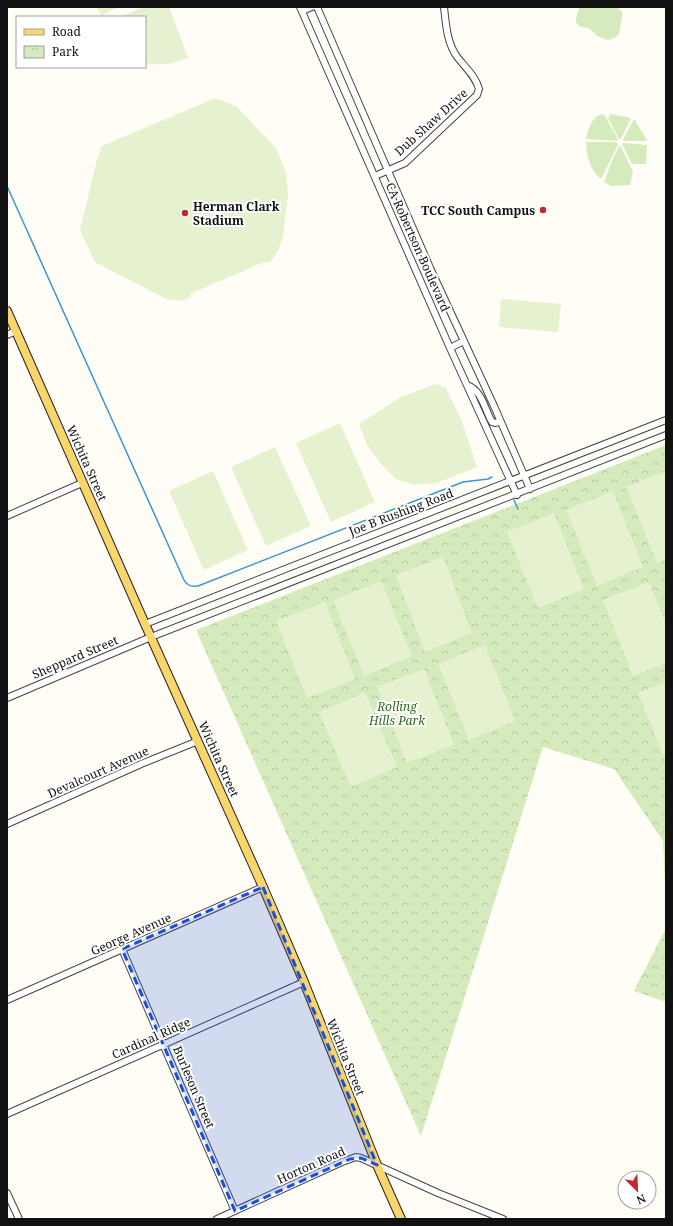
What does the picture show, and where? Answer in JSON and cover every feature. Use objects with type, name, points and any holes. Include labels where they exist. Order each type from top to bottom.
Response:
[{"type":"main road","name":"Wichita Street","points":[[7,311],[82,483],[263,887],[304,982],[377,1165],[401,1219]]},
{"type":"street","points":[[301,9],[312,7]]},
{"type":"street","name":"CA Robertson Boulevard","points":[[317,7],[431,270],[530,489]]},
{"type":"street","name":"Dub Shaw Drive","points":[[375,176],[405,163],[476,95],[480,89],[477,81],[457,57],[451,46],[446,27],[444,7]]},
{"type":"street","name":"CA Robertson Boulevard","points":[[301,9],[450,348],[517,494]]},
{"type":"street","points":[[419,276],[431,270]]},
{"type":"street","points":[[7,335],[16,331]]},
{"type":"street","points":[[450,348],[464,341]]},
{"type":"street","points":[[467,385],[478,391],[492,422],[500,422]]},
{"type":"street","name":"Joe B Rushing Road","points":[[145,624],[666,420]]},
{"type":"street","points":[[151,637],[666,435]]},
{"type":"street","points":[[7,516],[82,483]]},
{"type":"street","name":"Sheppard Street","points":[[7,698],[151,637]]},
{"type":"street","name":"Devalcourt Avenue","points":[[7,824],[141,764],[198,741]]},
{"type":"street","name":"George Avenue","points":[[7,1000],[263,887]]},
{"type":"street","name":"Burleson Street","points":[[122,949],[235,1211]]},
{"type":"street","name":"Cardinal Ridge","points":[[7,1114],[304,982]]},
{"type":"street","name":"Horton Road","points":[[217,1219],[350,1159],[361,1158],[438,1193],[503,1219]]},
{"type":"street","points":[[7,1192],[19,1219]]},
{"type":"highlighted area","points":[[263,887],[377,1165],[361,1158],[350,1159],[235,1211],[122,949]]},
{"type":"green space","points":[[97,7],[119,7],[101,16]]},
{"type":"green space","points":[[143,7],[169,7],[188,58],[167,64],[146,63],[146,16],[122,16]]},
{"type":"green space","points":[[580,7],[617,7],[622,12],[619,34],[615,38],[608,40],[597,36],[590,29],[579,26],[576,22],[576,17]]},
{"type":"green space","name":"Herman Clark Stadium","points":[[215,98],[236,106],[276,148],[286,172],[288,195],[283,236],[278,251],[271,261],[267,263],[264,262],[190,294],[191,297],[180,301],[166,299],[95,262],[80,230],[97,160],[102,146]]},
{"type":"green space","points":[[601,114],[605,116],[618,139],[617,141],[586,139],[592,121]]},
{"type":"green space","points":[[611,114],[631,118],[621,139],[619,139],[608,118]]},
{"type":"green space","points":[[634,119],[647,140],[647,141],[623,141]]},
{"type":"green space","points":[[586,142],[616,142],[618,145],[601,179],[591,167]]},
{"type":"green space","points":[[622,144],[647,145],[646,164],[632,164]]},
{"type":"green space","points":[[620,145],[633,172],[630,185],[611,186],[604,182]]},
{"type":"green space","points":[[501,299],[561,304],[558,332],[499,327]]},
{"type":"green space","points":[[435,384],[446,388],[461,419],[477,467],[437,483],[413,485],[396,479],[382,465],[367,445],[359,424],[401,397]]},
{"type":"green space","points":[[340,423],[375,502],[331,522],[296,443]]},
{"type":"green space","name":"Rolling Hills Park","points":[[666,445],[666,908],[663,841],[614,769],[543,747],[421,1136],[196,630]]},
{"type":"green space","points":[[275,447],[311,526],[266,546],[231,467]]},
{"type":"green space","points":[[213,471],[248,550],[204,570],[169,491]]},
{"type":"green space","points":[[666,471],[666,559],[657,563],[626,487]]},
{"type":"green space","points":[[613,491],[643,567],[597,586],[566,510]]},
{"type":"green space","points":[[554,513],[584,589],[538,608],[507,532]]},
{"type":"green space","points":[[443,557],[472,633],[425,652],[396,575]]},
{"type":"green space","points":[[381,581],[412,656],[364,676],[333,600]]},
{"type":"green space","points":[[649,582],[666,624],[666,663],[633,676],[603,600]]},
{"type":"green space","points":[[325,602],[355,679],[307,698],[276,621]]},
{"type":"green space","points":[[485,645],[515,721],[469,740],[438,664]]},
{"type":"green space","points":[[424,669],[454,745],[407,763],[377,687]]},
{"type":"green space","points":[[666,682],[666,762],[638,693]]},
{"type":"green space","points":[[365,692],[397,767],[351,787],[319,712]]},
{"type":"green space","points":[[666,928],[666,1002],[634,991]]},
{"type":"waterway","points":[[7,186],[184,580],[188,585],[198,586],[463,482],[488,479],[492,477]]},
{"type":"waterway","points":[[514,500],[518,509]]},
{"type":"place","name":"TCC South Campus","points":[[543,210]]},
{"type":"place","name":"Herman Clark Stadium","points":[[185,213]]}]
